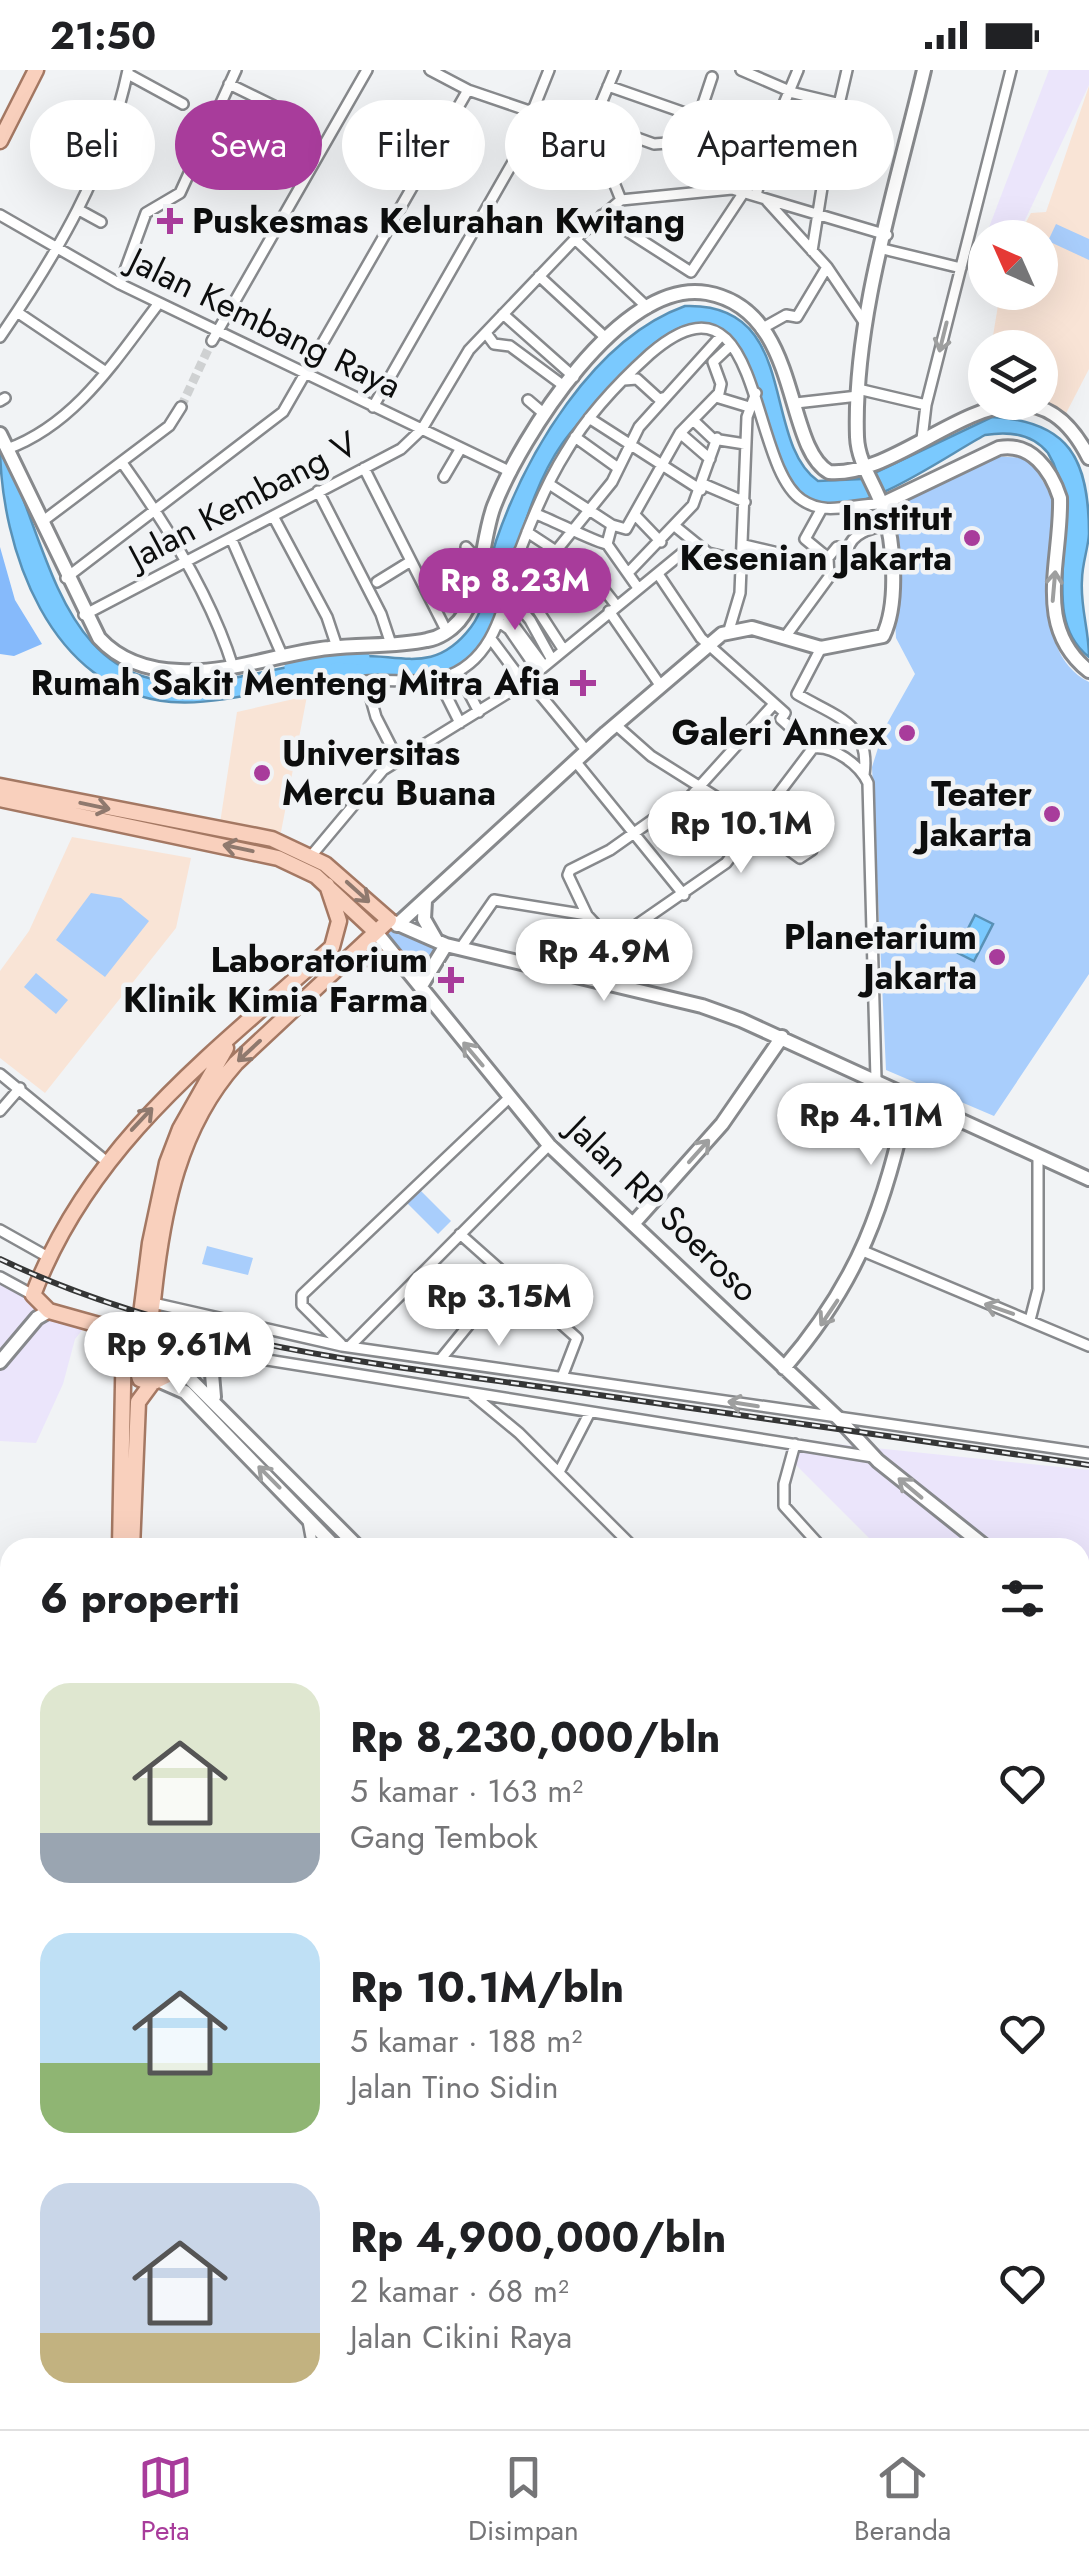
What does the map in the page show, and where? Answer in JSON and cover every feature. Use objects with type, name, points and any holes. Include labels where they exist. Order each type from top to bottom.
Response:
[{"type":"main road","points":[[0,141],[36,70]]},
{"type":"main road","points":[[0,786],[259,836],[326,864],[393,923],[376,932],[236,1063],[208,1100],[172,1183],[150,1333],[170,1359],[167,1373],[138,1402],[123,1538]]},
{"type":"main road","name":"Jalan RP Soeroso","points":[[0,799],[270,855],[327,885],[376,932]]},
{"type":"main road","points":[[129,1538],[126,1526],[126,1338],[119,1327],[50,1311],[33,1295],[48,1257],[107,1162],[161,1099],[332,946],[339,921],[327,885]]},
{"type":"main road","points":[[332,946],[346,959],[398,958]]},
{"type":"main road","points":[[156,1382],[140,1379],[135,1362],[160,1195],[180,1128],[231,1038]]},
{"type":"street","points":[[120,284],[146,213],[180,193],[236,70]]},
{"type":"street","points":[[215,336],[367,70]]},
{"type":"street","points":[[430,70],[468,90],[505,102]]},
{"type":"street","points":[[450,80],[455,70]]},
{"type":"street","points":[[540,100],[549,70]]},
{"type":"street","points":[[603,100],[615,70]]},
{"type":"street","points":[[741,70],[788,90],[825,100]]},
{"type":"street","points":[[784,100],[798,70]]},
{"type":"street","points":[[841,100],[848,70]]},
{"type":"street","points":[[393,923],[424,902],[658,682],[729,630],[752,628],[820,648],[878,638],[886,630],[890,600],[888,524],[857,442],[858,392],[866,326],[924,70]]},
{"type":"street","points":[[922,439],[926,405],[1011,70]]},
{"type":"street","points":[[0,337],[58,251],[79,210],[128,72],[176,100]]},
{"type":"street","points":[[708,100],[712,77]]},
{"type":"street","points":[[229,84],[262,100]]},
{"type":"street","points":[[608,86],[662,104]]},
{"type":"street","points":[[66,578],[275,421],[468,90]]},
{"type":"street","points":[[373,407],[505,170]]},
{"type":"street","points":[[422,429],[458,366],[486,333],[575,240],[621,200],[708,189],[741,192],[961,268]]},
{"type":"street","points":[[617,190],[621,200]]},
{"type":"street","points":[[760,198],[761,190]]},
{"type":"street","points":[[812,251],[822,190]]},
{"type":"street","points":[[602,215],[691,272],[741,192]]},
{"type":"street","points":[[760,198],[827,267],[866,326]]},
{"type":"street","points":[[79,210],[101,222]]},
{"type":"street","name":"Jalan Kembang Raya","points":[[0,214],[58,251],[215,336],[305,373],[510,472]]},
{"type":"street","points":[[575,240],[648,308]]},
{"type":"street","points":[[762,328],[786,315],[797,317],[827,267]]},
{"type":"street","points":[[539,276],[607,339]]},
{"type":"street","points":[[0,434],[84,614],[108,648],[139,664],[180,672],[233,667],[337,647],[427,640],[447,632],[461,618],[471,596],[495,504],[542,412],[607,339],[671,296],[707,293],[731,303],[762,328],[778,356],[812,455],[822,468],[836,472],[865,468],[981,410],[1020,405],[1055,417],[1075,435],[1089,458]]},
{"type":"street","points":[[7,449],[48,432],[106,372],[159,303]]},
{"type":"street","points":[[17,312],[106,372]]},
{"type":"street","points":[[503,314],[569,382]]},
{"type":"street","points":[[398,760],[376,718],[366,682],[438,679],[458,672],[490,639],[502,617],[527,532],[575,437],[624,380],[674,334],[699,329],[721,336],[731,346],[756,393],[785,482],[800,500],[821,510],[881,501],[998,448],[1019,448],[1037,458],[1055,482],[1060,498],[1054,622],[1069,652],[1089,671]]},
{"type":"street","points":[[486,333],[495,344],[510,346],[569,382]]},
{"type":"street","points":[[522,588],[545,569],[578,529],[588,508],[618,468],[628,444],[721,336]]},
{"type":"street","points":[[549,484],[626,530],[680,433],[716,397],[721,384],[714,362],[731,346]]},
{"type":"street","points":[[624,380],[637,379],[659,398],[666,398]]},
{"type":"street","points":[[796,403],[858,392],[926,405]]},
{"type":"street","points":[[729,630],[740,593],[745,444],[749,407],[756,393]]},
{"type":"street","points":[[716,397],[749,407]]},
{"type":"street","points":[[528,400],[542,412]]},
{"type":"street","points":[[43,520],[123,464],[169,426],[181,407]]},
{"type":"street","points":[[590,418],[660,466],[745,502]]},
{"type":"street","points":[[693,420],[717,438],[745,444]]},
{"type":"street","name":"Jalan Kembang V","points":[[84,614],[401,449],[422,429]]},
{"type":"street","points":[[680,433],[710,459]]},
{"type":"street","points":[[575,437],[618,468]]},
{"type":"street","points":[[628,573],[676,527],[702,487],[717,438]]},
{"type":"street","points":[[444,476],[460,448]]},
{"type":"street","points":[[123,464],[157,512],[224,639],[233,667]]},
{"type":"street","points":[[364,468],[447,632]]},
{"type":"street","points":[[318,491],[382,614],[391,644]]},
{"type":"street","points":[[821,510],[805,540],[828,558]]},
{"type":"street","points":[[536,514],[578,529],[597,544],[606,544]]},
{"type":"street","points":[[273,516],[327,617],[337,647]]},
{"type":"street","points":[[637,516],[661,542]]},
{"type":"street","points":[[785,637],[827,583],[828,558],[837,546],[848,550],[850,542],[864,530],[888,524]]},
{"type":"street","points":[[606,544],[612,525]]},
{"type":"street","points":[[676,527],[692,545],[742,561]]},
{"type":"street","points":[[527,532],[556,551]]},
{"type":"street","points":[[230,538],[282,655]]},
{"type":"street","points":[[606,544],[638,588]]},
{"type":"street","points":[[311,856],[382,770],[526,682],[692,545]]},
{"type":"street","points":[[744,545],[774,552]]},
{"type":"street","points":[[466,547],[479,561]]},
{"type":"street","points":[[520,550],[545,569]]},
{"type":"street","points":[[378,582],[411,562]]},
{"type":"street","points":[[559,567],[575,583],[590,572],[658,682]]},
{"type":"street","points":[[658,574],[708,644],[785,713]]},
{"type":"street","points":[[511,580],[522,588],[564,648]]},
{"type":"street","points":[[508,593],[544,666]]},
{"type":"street","points":[[502,617],[544,666]]},
{"type":"street","points":[[490,639],[586,750]]},
{"type":"street","points":[[813,748],[781,718],[820,648]]},
{"type":"street","points":[[458,672],[479,712]]},
{"type":"street","points":[[438,679],[460,723]]},
{"type":"street","points":[[797,694],[855,728],[867,750],[864,774],[870,801],[876,1080]]},
{"type":"street","points":[[612,942],[587,915],[568,875],[570,870],[632,836],[658,816],[680,808],[774,704]]},
{"type":"street","points":[[616,724],[651,756],[716,794],[800,858],[812,850]]},
{"type":"street","points":[[603,982],[612,942],[710,879],[758,826],[813,748],[822,746],[864,774]]},
{"type":"street","points":[[575,761],[632,836],[684,895]]},
{"type":"street","points":[[421,986],[448,946],[494,900],[587,915]]},
{"type":"street","points":[[424,902],[424,920],[448,946]]},
{"type":"street","points":[[393,923],[448,946],[702,1006],[782,1037],[1089,1178]]},
{"type":"street","name":"Jalan RP Soeroso","points":[[376,932],[550,1144],[839,1419],[874,1457],[975,1538]]},
{"type":"street","points":[[634,1224],[722,1124],[782,1037]]},
{"type":"street","points":[[0,1074],[107,1162]]},
{"type":"street","points":[[0,1111],[20,1088]]},
{"type":"street","points":[[784,1368],[846,1288],[890,1178],[909,1095]]},
{"type":"street","points":[[346,1346],[302,1305],[302,1294],[509,1098]]},
{"type":"street","points":[[346,1346],[550,1144]]},
{"type":"street","points":[[1030,1320],[1038,1289],[1038,1155]]},
{"type":"street","points":[[0,1230],[48,1257]]},
{"type":"street","points":[[460,1234],[579,1341],[562,1377]]},
{"type":"street","points":[[863,1250],[1089,1346]]},
{"type":"street","points":[[0,1278],[33,1295],[22,1334]]},
{"type":"street","points":[[440,1360],[507,1278]]},
{"type":"street","points":[[154,1303],[346,1346],[1089,1453]]},
{"type":"street","points":[[0,1362],[22,1334],[50,1311]]},
{"type":"street","points":[[155,1342],[228,1358],[874,1457]]},
{"type":"street","points":[[218,1404],[210,1390],[212,1374],[228,1358]]},
{"type":"street","points":[[170,1359],[218,1404],[340,1538]]},
{"type":"street","points":[[156,1382],[185,1392],[304,1512],[337,1538]]},
{"type":"street","points":[[470,1393],[624,1538]]},
{"type":"street","points":[[558,1472],[590,1412]]},
{"type":"street","points":[[794,1444],[784,1484],[784,1506],[813,1538]]},
{"type":"street","points":[[304,1512],[310,1538]]},
{"type":"shaded area","points":[[1049,70],[1089,70],[1089,85],[1025,220],[992,220]]},
{"type":"shaded area","points":[[1089,86],[1089,369],[1061,423],[1050,420],[1058,420],[1058,330],[994,330],[997,310],[1058,310],[1058,220],[1027,220],[1031,213],[1046,212]]},
{"type":"shaded area","points":[[1058,225],[1089,239],[1089,260],[1058,246]]},
{"type":"shaded area","points":[[685,306],[722,311],[747,326],[763,349],[800,462],[818,481],[862,479],[986,420],[1018,420],[1057,436],[1079,465],[1085,485],[1089,534],[1082,590],[1089,657],[1073,639],[1065,616],[1064,507],[1059,479],[1042,446],[1020,435],[985,435],[865,500],[845,505],[817,504],[794,489],[780,468],[739,356],[723,335],[704,325],[680,328],[653,345],[568,436],[534,497],[490,635],[472,657],[442,674],[335,678],[191,702],[171,702],[129,692],[93,672],[64,643],[40,608],[22,569],[2,485],[0,444],[70,612],[95,645],[126,669],[167,682],[221,680],[340,657],[411,659],[441,653],[456,643],[477,618],[496,541],[525,472],[545,437],[593,372],[621,344],[652,322]]},
{"type":"shaded area","points":[[987,456],[1029,458],[1050,495],[1052,627],[1058,649],[1070,667],[1089,682],[1089,974],[994,1116],[886,1070],[872,767],[884,729],[915,674],[896,638],[889,513],[918,488]]},
{"type":"shaded area","points":[[0,547],[15,600],[42,644],[14,656],[0,654]]},
{"type":"shaded area","name":"Universitas Mercu Buana","points":[[307,696],[281,832],[220,823],[237,712]]},
{"type":"shaded area","points":[[72,837],[191,858],[176,928],[45,1093],[0,1058],[0,971],[29,931]]},
{"type":"shaded area","points":[[91,893],[121,898],[149,921],[105,977],[56,940]]},
{"type":"shaded area","points":[[975,915],[993,924],[974,961],[956,952]]},
{"type":"shaded area","points":[[383,929],[441,948],[420,978]]},
{"type":"shaded area","points":[[36,973],[68,1000],[56,1014],[24,987]]},
{"type":"shaded area","points":[[420,1190],[451,1221],[438,1234],[407,1203]]},
{"type":"shaded area","points":[[207,1246],[253,1258],[248,1275],[202,1264]]},
{"type":"shaded area","points":[[0,1282],[84,1328],[75,1339],[63,1384],[36,1443],[0,1441]]},
{"type":"shaded area","points":[[778,1438],[1089,1470],[1089,1538],[869,1538],[797,1466]]},
{"type":"waterway","points":[[292,667],[336,655],[362,657]]},
{"type":"tunnel","points":[[181,407],[212,341]]},
{"type":"railway","points":[[0,1259],[66,1288],[134,1311],[273,1346],[415,1370],[1089,1465]]},
{"type":"place","name":"Puskesmas Kelurahan Kwitang","points":[[170,221]]},
{"type":"place","name":"Institut Kesenian Jakarta","points":[[972,538]]},
{"type":"place","name":"Rumah Sakit Menteng Mitra Afia","points":[[583,683]]},
{"type":"place","name":"Galeri Annex","points":[[907,733]]},
{"type":"place","name":"Universitas Mercu Buana","points":[[262,773]]},
{"type":"place","name":"Teater Jakarta","points":[[1052,814]]},
{"type":"place","name":"Planetarium Jakarta","points":[[997,957]]},
{"type":"place","name":"Laboratorium Klinik Kimia Farma","points":[[451,980]]}]
